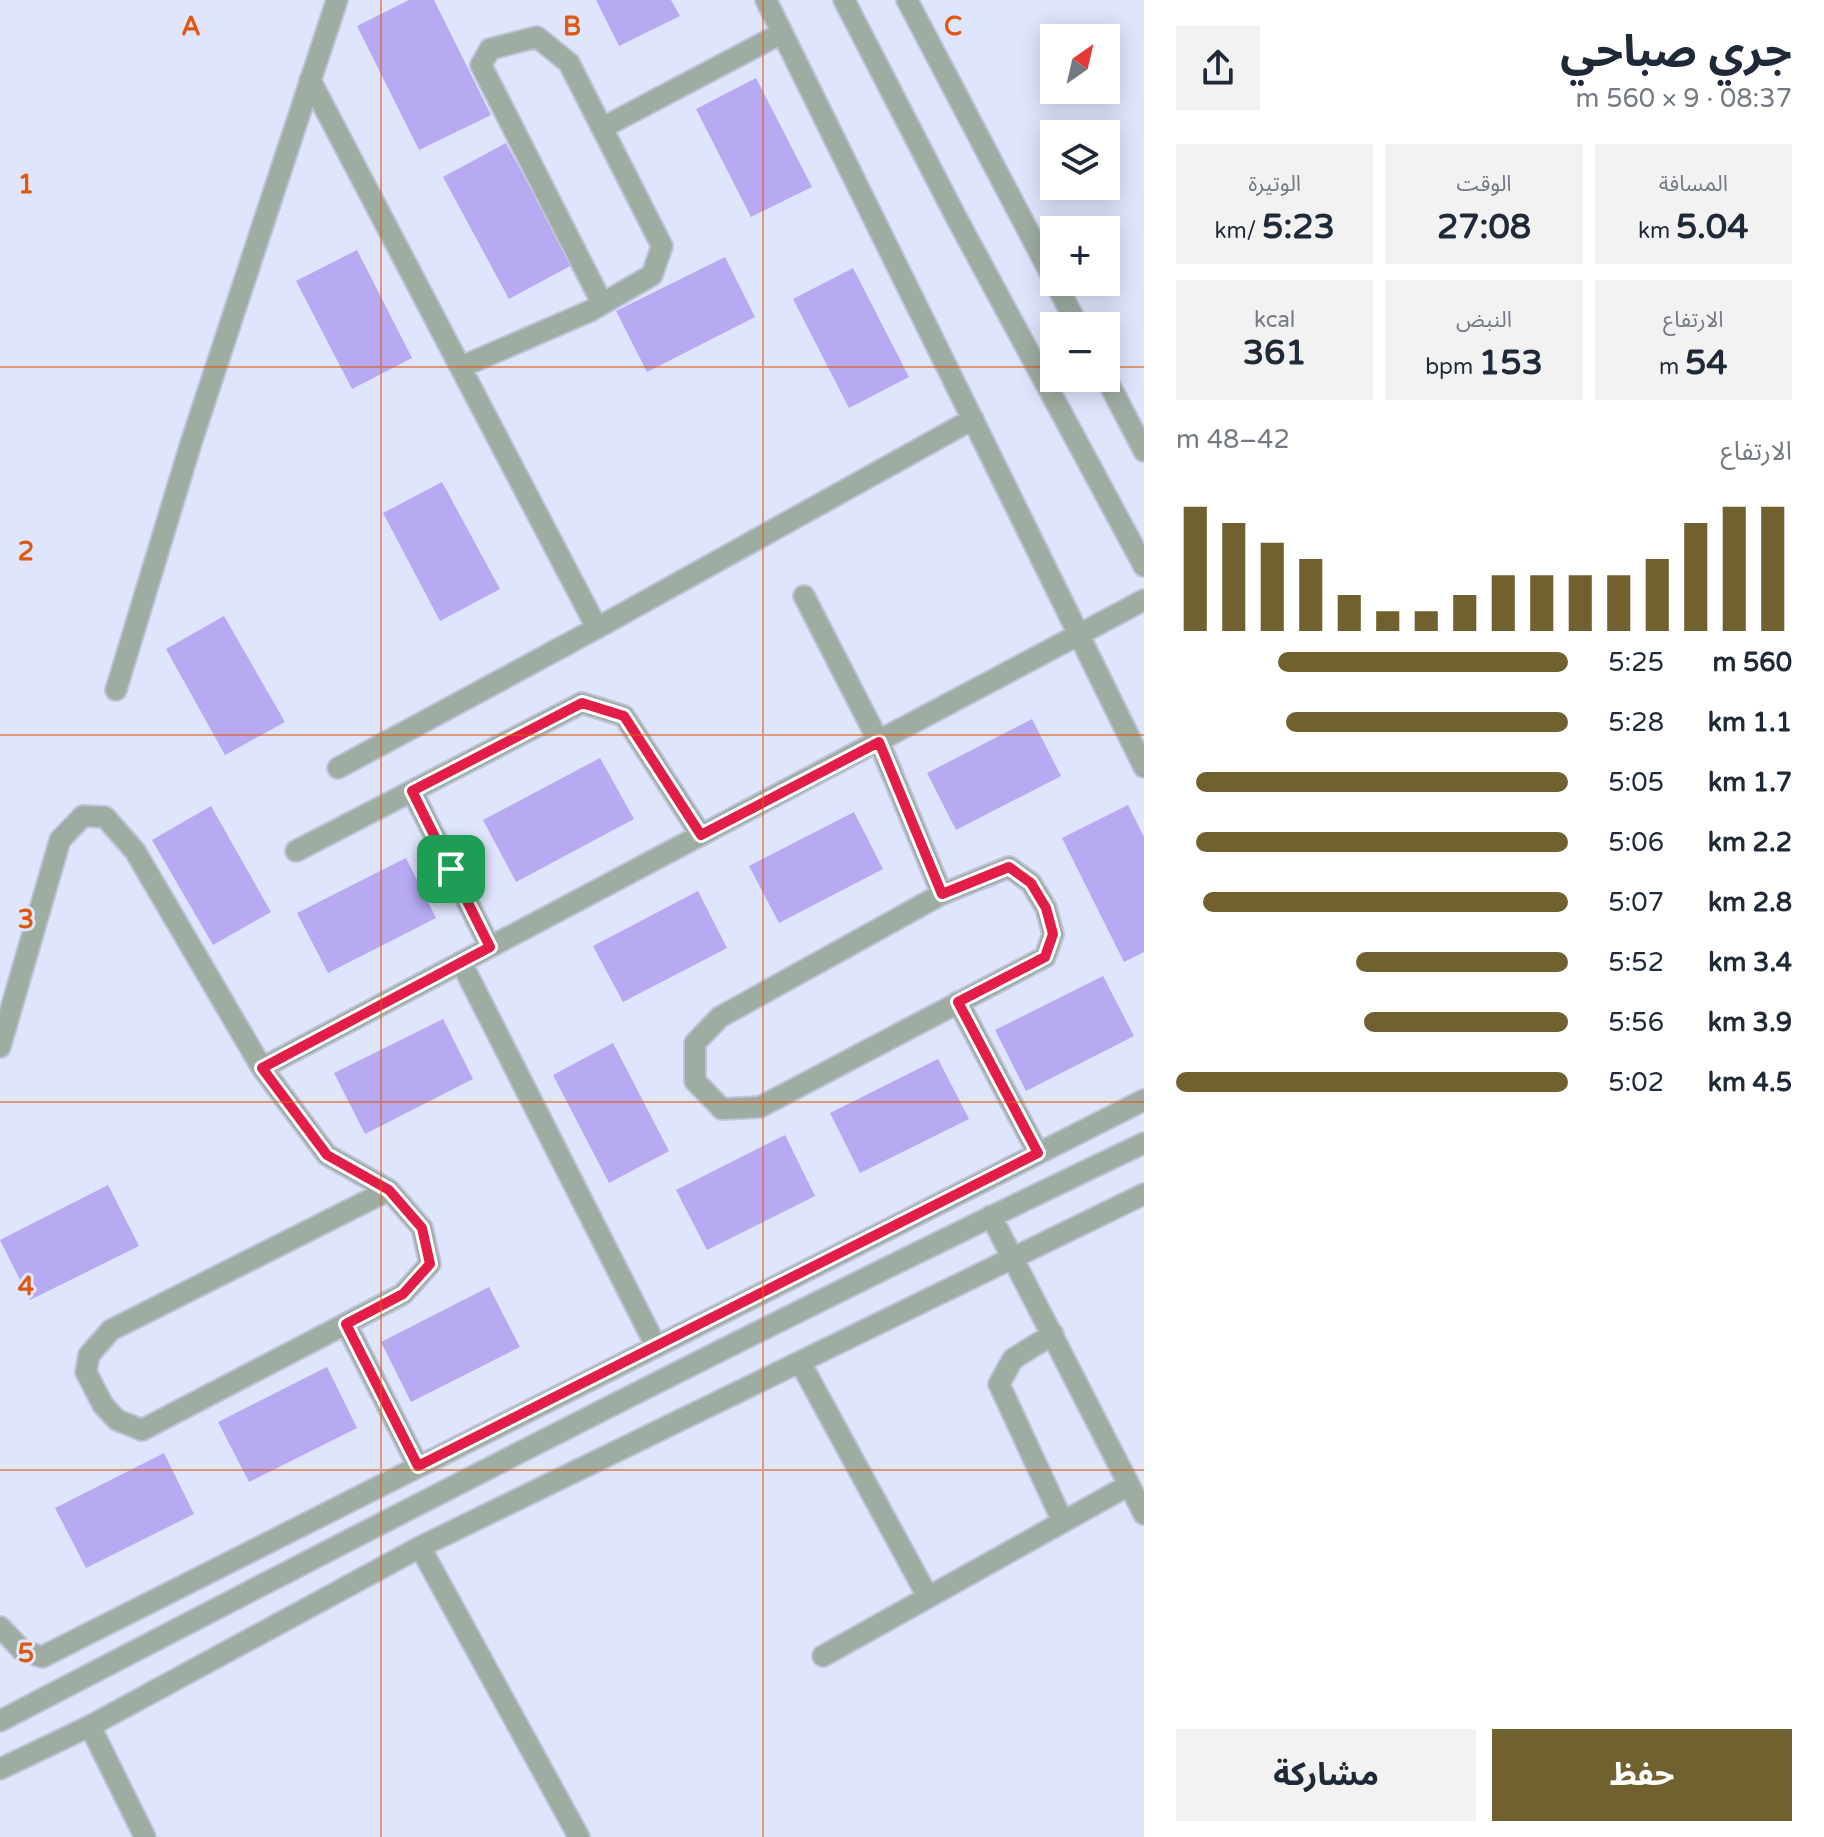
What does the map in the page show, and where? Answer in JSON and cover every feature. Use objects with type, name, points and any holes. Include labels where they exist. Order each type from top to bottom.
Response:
[{"type":"street","points":[[116,690],[191,443],[337,0]]},
{"type":"street","points":[[766,0],[1144,767]]},
{"type":"street","points":[[844,0],[956,217],[1144,566]]},
{"type":"street","points":[[907,0],[1040,253]]},
{"type":"street","points":[[602,128],[782,33]]},
{"type":"street","points":[[461,367],[590,311],[652,275],[662,246],[569,63],[537,37],[490,49],[481,65],[602,303]]},
{"type":"street","points":[[310,80],[597,628]]},
{"type":"street","points":[[1113,392],[1144,451]]},
{"type":"street","points":[[338,768],[973,419]]},
{"type":"street","points":[[804,596],[879,742],[942,894]]},
{"type":"street","points":[[262,1068],[1144,600]]},
{"type":"street","points":[[296,851],[582,703],[624,716],[701,835]]},
{"type":"street","points":[[412,791],[490,947]]},
{"type":"street","points":[[0,1047],[60,840],[83,816],[105,817],[135,851],[262,1068],[327,1155],[389,1190],[422,1228],[430,1264],[403,1294],[142,1430],[117,1420],[103,1405],[86,1372],[89,1355],[111,1330],[389,1190]]},
{"type":"street","points":[[1009,867],[1031,883],[1046,908],[1053,934],[1045,957],[958,1002],[760,1107],[722,1109],[695,1081],[695,1043],[720,1017],[942,894],[1009,867]]},
{"type":"street","points":[[461,962],[656,1346]]},
{"type":"street","points":[[958,1002],[1038,1153]]},
{"type":"street","points":[[0,1627],[22,1650],[42,1657],[1144,1100]]},
{"type":"street","points":[[0,1721],[402,1512],[991,1216],[1144,1143]]},
{"type":"street","points":[[0,1769],[90,1726],[420,1547],[1144,1194]]},
{"type":"street","points":[[991,1216],[1144,1514]]},
{"type":"street","points":[[346,1324],[418,1466]]},
{"type":"street","points":[[1053,1334],[1013,1359],[999,1384],[1063,1522]]},
{"type":"street","points":[[800,1362],[928,1597]]},
{"type":"street","points":[[823,1656],[1129,1485]]},
{"type":"street","points":[[420,1547],[579,1837]]},
{"type":"street","points":[[90,1726],[145,1837]]},
{"type":"building","points":[[409,0],[434,0],[491,115],[419,150],[357,26]]},
{"type":"building","points":[[596,0],[671,0],[680,16],[619,46]]},
{"type":"building","points":[[756,78],[812,187],[751,217],[696,109]]},
{"type":"building","points":[[506,143],[572,265],[509,299],[443,177]]},
{"type":"building","points":[[357,250],[412,358],[352,389],[296,281]]},
{"type":"building","points":[[725,257],[755,317],[647,372],[616,311]]},
{"type":"building","points":[[853,268],[909,377],[849,408],[793,299]]},
{"type":"building","points":[[442,482],[500,589],[440,621],[383,513]]},
{"type":"building","points":[[224,616],[285,722],[225,755],[166,649]]},
{"type":"building","points":[[1032,719],[1061,776],[956,830],[927,773]]},
{"type":"building","points":[[600,758],[634,819],[516,882],[483,820]]},
{"type":"building","points":[[1128,805],[1144,837],[1144,952],[1124,962],[1062,838]]},
{"type":"building","points":[[211,806],[271,912],[213,945],[152,840]]},
{"type":"building","points":[[854,812],[883,869],[779,923],[749,866]]},
{"type":"building","points":[[406,858],[436,918],[328,973],[297,913]]},
{"type":"building","points":[[698,891],[727,948],[623,1002],[593,946]]},
{"type":"building","points":[[1103,976],[1134,1036],[1026,1091],[995,1030]]},
{"type":"building","points":[[443,1019],[473,1079],[365,1134],[334,1073]]},
{"type":"building","points":[[613,1043],[669,1151],[609,1183],[553,1075]]},
{"type":"building","points":[[938,1059],[969,1119],[860,1173],[830,1113]]},
{"type":"building","points":[[785,1135],[815,1196],[707,1250],[676,1190]]},
{"type":"building","points":[[108,1185],[139,1246],[30,1300],[0,1240]]},
{"type":"building","points":[[489,1287],[520,1347],[411,1402],[381,1342]]},
{"type":"building","points":[[327,1367],[357,1428],[249,1482],[218,1422]]},
{"type":"building","points":[[164,1453],[194,1514],[86,1568],[55,1508]]},
{"type":"route","points":[[582,703],[624,716],[701,835],[879,742],[942,894],[1009,867],[1031,883],[1046,908],[1053,934],[1045,957],[958,1002],[1038,1153],[418,1466],[346,1324],[403,1294],[430,1264],[422,1228],[389,1190],[327,1155],[262,1068],[490,947],[451,869],[412,791],[582,703]]}]
